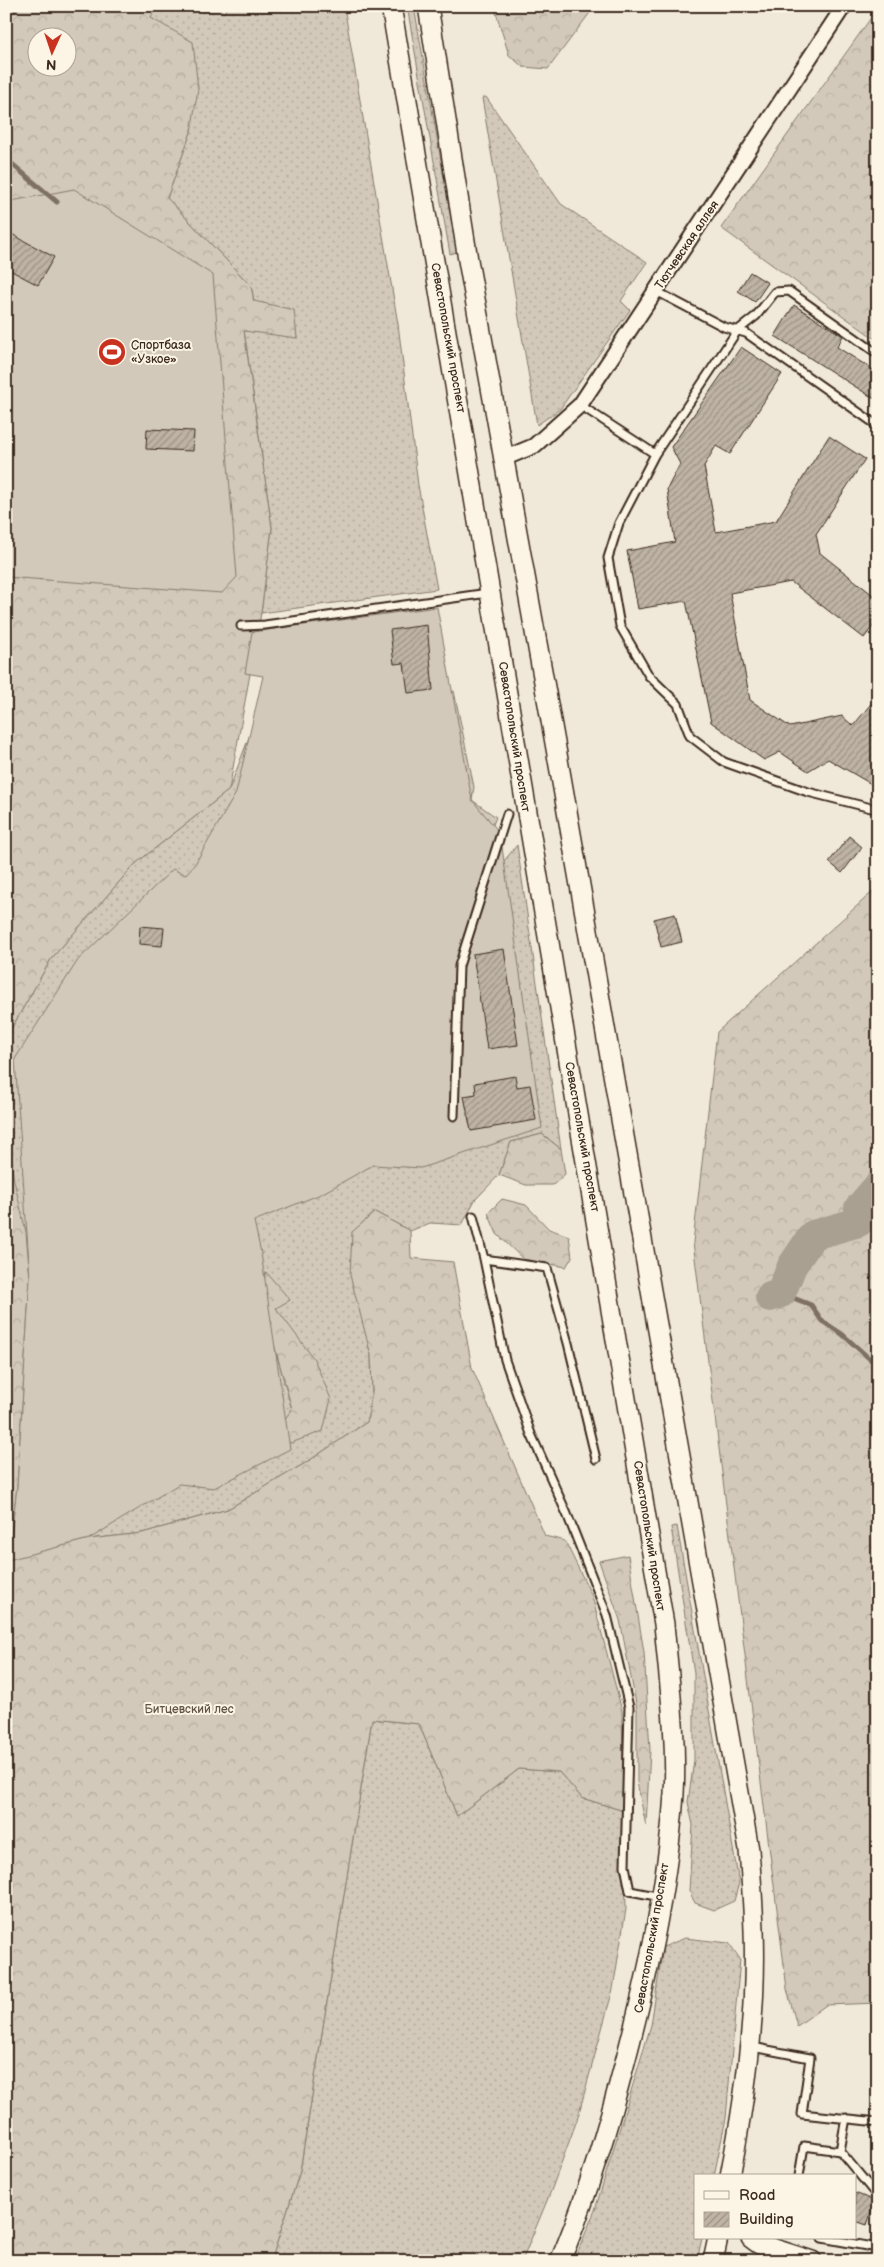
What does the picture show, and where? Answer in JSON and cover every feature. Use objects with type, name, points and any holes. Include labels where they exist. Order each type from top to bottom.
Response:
[{"type":"main road","name":"Севастопольский проспект","points":[[391,6],[664,1624],[672,1716],[674,1793],[661,1897],[632,2038],[603,2140],[560,2261]]},
{"type":"main road","points":[[428,6],[468,260],[505,458],[749,1850],[754,1930],[749,2047],[739,2130],[730,2174]]},
{"type":"main road","points":[[714,2261],[718,2240]]},
{"type":"main road","points":[[754,2240],[759,2244],[804,2259]]},
{"type":"street","name":"Тютчевская аллея","points":[[505,458],[534,446],[580,405],[844,6]]},
{"type":"lane","points":[[656,291],[724,327],[746,333],[878,426]]},
{"type":"lane","points":[[878,354],[789,291],[775,292],[756,316],[737,331],[655,454],[619,523],[608,558],[620,626],[649,676],[678,704],[690,736],[724,762],[808,792],[875,809],[878,807]]},
{"type":"lane","points":[[580,405],[655,454]]},
{"type":"lane","points":[[241,626],[265,625],[491,592]]},
{"type":"lane","points":[[454,1116],[459,966],[507,814]]},
{"type":"lane","points":[[473,1216],[505,1360],[531,1434],[607,1616],[629,1707],[625,1866],[630,1891],[661,1897]]},
{"type":"lane","points":[[484,1260],[547,1268],[568,1343],[596,1460]]},
{"type":"lane","points":[[749,2047],[810,2058],[802,2114],[878,2122]]},
{"type":"lane","points":[[840,2151],[846,2118]]},
{"type":"lane","points":[[799,2174],[804,2146],[840,2151],[878,2197]]},
{"type":"lane","points":[[833,2240],[878,2248]]},
{"type":"green space","points":[[6,6],[156,6],[151,18],[193,42],[198,89],[191,132],[167,198],[251,286],[254,301],[294,310],[297,338],[244,331],[272,528],[261,613],[229,790],[135,864],[51,959],[6,1038]]},
{"type":"green space","points":[[156,6],[217,6],[224,13],[227,6],[344,6],[398,324],[418,485],[437,589],[261,613],[272,528],[244,330],[254,301],[251,286],[167,198],[191,132],[151,18]]},
{"type":"green space","points":[[407,6],[414,6],[457,252],[450,254]]},
{"type":"green space","points":[[494,6],[595,6],[548,69],[523,67],[509,55]]},
{"type":"green space","points":[[878,8],[878,341],[721,228]]},
{"type":"green space","points":[[486,97],[561,204],[647,262],[621,301],[630,310],[560,409],[537,425],[482,98]]},
{"type":"green space","name":"Спортбаза «Узкое»","points":[[74,189],[213,275],[237,577],[222,593],[6,577],[6,202]]},
{"type":"green space","points":[[437,607],[472,800],[500,833],[542,1128],[421,1168],[373,1165],[321,1194],[254,1221],[261,1253],[290,1449],[214,1488],[179,1484],[89,1539],[8,1560],[17,1487],[30,1278],[15,1059],[78,960],[173,869],[185,875],[195,864],[236,793],[263,676],[245,673],[252,632]]},
{"type":"green space","points":[[271,679],[405,697],[454,691],[474,787],[472,800],[496,817],[488,837],[500,866],[517,845],[561,1149],[542,1134],[511,1142],[499,1175],[475,1200],[462,1225],[430,1223],[410,1231],[375,1212],[363,1322],[371,1355],[372,1393],[367,1422],[307,1462],[228,1509],[142,1533],[89,1539],[8,1560],[13,1176],[6,1127],[6,1038],[51,959],[135,864],[229,790]],"holes":[[[259,1290],[290,1300],[275,1307],[284,1321],[323,1431],[292,1410]]]},
{"type":"green space","points":[[878,887],[878,2003],[826,2005],[797,2026],[787,1989],[693,1242],[717,1032]]},
{"type":"green space","name":"Битцевский лес","points":[[6,1127],[13,1176],[26,1232],[30,1278],[17,1487],[8,1559],[89,1539],[142,1533],[228,1509],[307,1462],[367,1422],[372,1393],[371,1355],[350,1275],[352,1232],[375,1212],[410,1231],[411,1258],[453,1262],[472,1368],[545,1536],[565,1541],[592,1596],[622,1711],[624,1811],[582,1798],[559,1772],[519,1769],[457,1816],[419,1724],[372,1719],[300,2171],[271,2261],[6,2261]]},
{"type":"green space","points":[[542,1134],[561,1149],[565,1174],[553,1185],[526,1185],[499,1175],[511,1142]]},
{"type":"green space","points":[[502,1199],[526,1205],[549,1229],[569,1236],[572,1257],[566,1267],[523,1259],[497,1234],[488,1213]]},
{"type":"green space","points":[[266,1272],[290,1300],[276,1308],[314,1359],[331,1399],[323,1431],[291,1443],[274,1434],[292,1409],[259,1290]]},
{"type":"green space","points":[[677,1526],[739,1883],[734,1901],[714,1910],[695,1903],[689,1891],[693,1825],[688,1802],[694,1760],[694,1673],[671,1527]]},
{"type":"green space","points":[[628,1555],[644,1652],[650,1750],[646,1826],[637,1782],[637,1709],[620,1620],[599,1561]]},
{"type":"green space","points":[[372,1719],[419,1724],[457,1816],[519,1769],[559,1772],[582,1798],[624,1811],[626,1909],[613,1989],[577,2120],[551,2191],[522,2261],[271,2261],[300,2171]]},
{"type":"green space","points":[[685,1938],[729,1943],[740,1959],[726,2118],[714,2174],[694,2174],[694,2240],[702,2240],[697,2261],[574,2261],[595,2210],[651,2025],[663,1947]]},
{"type":"building","points":[[6,231],[54,257],[38,285],[6,268]]},
{"type":"building","points":[[750,272],[768,283],[755,302],[738,291]]},
{"type":"building","points":[[794,305],[843,336],[837,347],[878,373],[878,401],[775,336]]},
{"type":"building","points":[[741,347],[782,374],[730,454],[716,446],[704,466],[716,532],[776,521],[829,436],[865,459],[816,534],[820,553],[878,599],[878,620],[864,638],[791,582],[730,593],[750,700],[790,727],[842,716],[853,726],[878,695],[878,788],[828,759],[808,771],[780,752],[764,760],[711,722],[686,601],[638,609],[627,551],[675,542],[667,489],[680,464],[671,447]]},
{"type":"building","points":[[147,429],[194,431],[193,451],[146,449]]},
{"type":"building","points":[[427,625],[433,690],[408,693],[404,663],[394,664],[390,630]]},
{"type":"building","points":[[849,836],[862,847],[842,873],[829,862]]},
{"type":"building","points":[[675,914],[682,942],[661,947],[654,919]]},
{"type":"building","points":[[140,926],[164,928],[162,946],[139,944]]},
{"type":"building","points":[[504,949],[518,1045],[487,1049],[473,954]]},
{"type":"building","points":[[515,1076],[517,1087],[530,1085],[536,1120],[471,1131],[464,1096],[476,1094],[475,1083]]},
{"type":"building","points":[[856,2193],[875,2201],[867,2225],[856,2221]]},
{"type":"waterway","points":[[6,15],[19,6]]},
{"type":"waterway","points":[[6,159],[57,202]]},
{"type":"waterway","points":[[770,1297],[781,1293],[792,1266],[813,1235],[859,1222],[859,1208],[878,1186]]},
{"type":"waterway","points":[[781,1293],[811,1305],[822,1321],[842,1334],[871,1360],[878,1363]]},
{"type":"place","name":"Спортбаза «Узкое»","points":[[112,352]]}]
